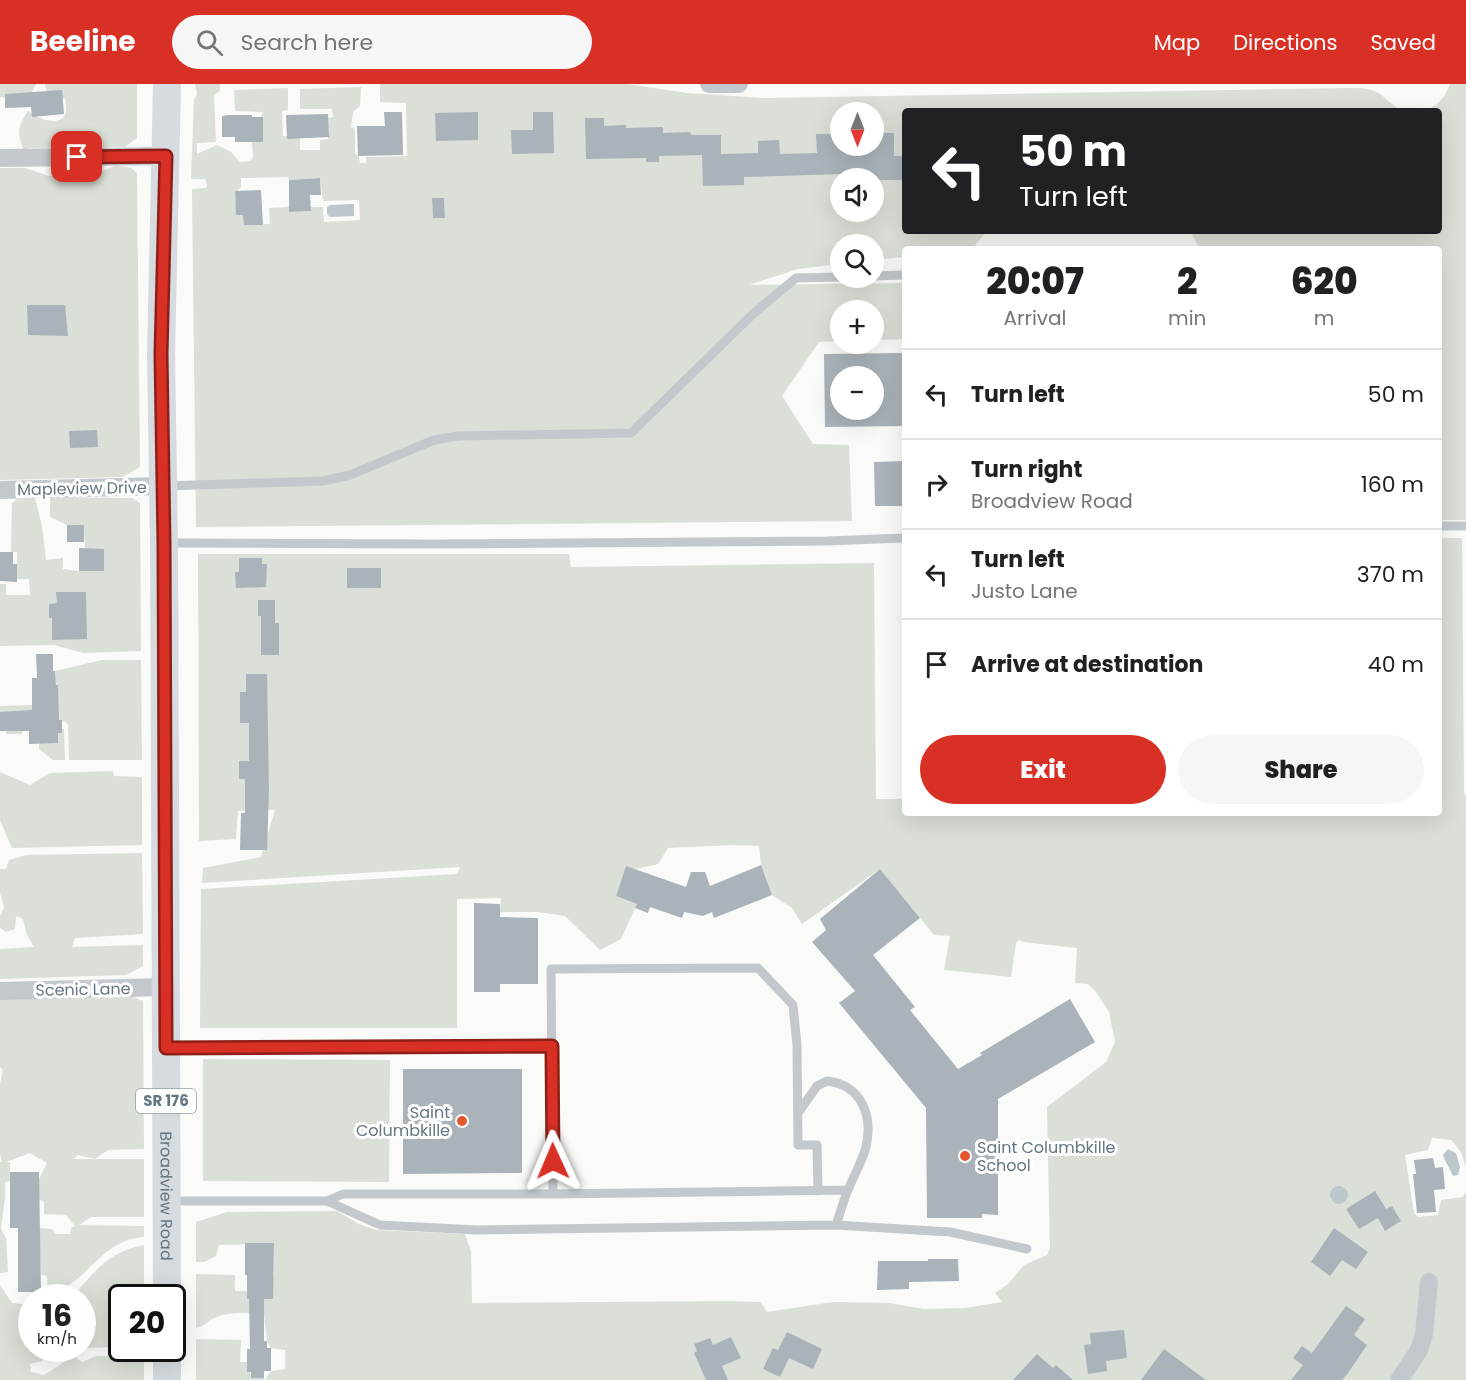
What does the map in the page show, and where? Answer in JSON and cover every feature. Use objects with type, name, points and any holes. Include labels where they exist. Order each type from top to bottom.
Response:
[{"type":"main road","name":"Broadview Road","points":[[167,84],[161,354],[164,543],[167,1284]]},
{"type":"main road","points":[[167,1362],[168,1380]]},
{"type":"street","points":[[709,84],[739,84]]},
{"type":"street","points":[[0,158],[166,156]]},
{"type":"street","name":"Mapleview Drive","points":[[0,490],[163,486]]},
{"type":"street","name":"Scenic Lane","points":[[0,991],[165,987]]},
{"type":"street","points":[[1399,1380],[1419,1350],[1429,1282]]},
{"type":"lane","points":[[884,276],[902,275]]},
{"type":"lane","points":[[163,486],[324,480],[350,475],[434,440],[458,436],[631,433],[753,314],[796,278],[830,277]]},
{"type":"lane","points":[[1442,525],[1466,526]]},
{"type":"lane","points":[[164,543],[433,544],[827,541],[902,538]]},
{"type":"lane","points":[[553,1194],[551,969],[758,968],[793,1005],[797,1045],[798,1145],[817,1145],[818,1191]]},
{"type":"lane","points":[[166,1048],[552,1046]]},
{"type":"lane","points":[[798,1113],[821,1082],[834,1082],[849,1088],[860,1098],[868,1130],[867,1145],[836,1225]]},
{"type":"lane","points":[[166,1200],[327,1201],[343,1194],[848,1190]]},
{"type":"lane","points":[[327,1201],[380,1225],[390,1226],[477,1230],[836,1225],[950,1232],[1027,1249]]},
{"type":"shaded area","points":[[0,84],[36,84],[27,102],[0,97]]},
{"type":"shaded area","points":[[45,84],[137,84],[137,138],[125,147],[28,148],[24,151],[19,131],[28,111],[52,121],[61,119],[66,113],[65,99],[47,95]]},
{"type":"shaded area","points":[[195,84],[220,84],[220,91],[214,95],[216,142],[197,143],[197,154],[217,145],[231,152],[240,162],[251,161],[253,157],[252,142],[263,112],[235,111],[234,90],[288,88],[288,110],[282,111],[283,136],[300,136],[300,150],[320,150],[320,140],[328,139],[328,118],[333,117],[332,109],[300,109],[300,89],[361,87],[360,106],[353,112],[351,127],[355,129],[355,153],[360,163],[366,163],[366,157],[407,156],[406,103],[380,102],[380,84],[627,84],[687,93],[765,98],[1359,88],[1380,94],[1399,108],[902,108],[902,234],[984,234],[974,246],[902,246],[902,257],[884,259],[884,234],[830,234],[830,265],[798,269],[749,285],[830,284],[830,288],[884,288],[884,283],[902,283],[902,339],[884,340],[884,300],[830,300],[830,341],[819,342],[782,396],[813,444],[849,445],[852,521],[196,527],[192,189],[207,186],[205,179],[191,179],[194,100],[197,94]],"holes":[[[288,177],[289,180],[320,178],[323,201],[359,200],[360,220],[324,222],[323,207],[311,207],[310,211],[290,212],[289,207],[269,208],[270,224],[244,225],[245,211],[235,202],[235,193],[241,187],[241,178]],[[432,198],[444,198],[445,218],[433,218]]]},
{"type":"shaded area","points":[[1450,84],[1466,84],[1466,520],[1442,520],[1442,246],[1198,246],[1192,234],[1442,234],[1442,108],[1429,108],[1446,93]]},
{"type":"shaded area","points":[[116,165],[131,168],[137,173],[140,467],[123,477],[0,480],[0,168],[25,168],[49,176],[70,176],[98,173]]},
{"type":"shaded area","points":[[354,204],[354,216],[330,217],[327,214],[327,207],[330,205]]},
{"type":"shaded area","points":[[50,497],[132,498],[140,503],[141,651],[83,653],[54,645],[0,646],[0,584],[6,584],[6,595],[30,595],[29,579],[17,579],[17,552],[11,552],[12,503],[17,499],[35,498],[42,526],[46,560],[63,558],[63,569],[79,571],[85,549],[84,525],[67,525],[50,517]]},
{"type":"shaded area","points":[[1442,538],[1462,538],[1464,793],[1466,796],[1466,1167],[1461,1152],[1451,1140],[1432,1138],[1428,1150],[1405,1155],[1414,1213],[1418,1217],[1438,1215],[1441,1200],[1463,1197],[1466,1191],[1466,1380],[265,1380],[271,1371],[285,1369],[285,1350],[271,1348],[267,1341],[264,1314],[225,1314],[196,1328],[196,1274],[235,1275],[235,1291],[247,1291],[248,1299],[268,1299],[267,1282],[274,1275],[274,1244],[219,1245],[216,1256],[204,1262],[196,1262],[196,1222],[227,1212],[337,1211],[359,1224],[376,1230],[465,1234],[471,1252],[472,1303],[760,1302],[767,1312],[833,1302],[889,1303],[924,1309],[965,1308],[1002,1302],[995,1293],[1008,1284],[1024,1265],[1047,1255],[1050,1248],[1047,1107],[1106,1062],[1115,1042],[1109,1012],[1096,992],[1088,984],[1075,983],[1077,948],[1019,940],[1016,943],[1011,977],[944,970],[950,936],[934,935],[880,869],[802,924],[792,908],[772,895],[761,865],[759,846],[734,845],[668,848],[658,864],[624,872],[616,896],[637,904],[621,939],[600,950],[565,916],[538,912],[500,912],[501,898],[457,899],[457,1028],[200,1028],[201,889],[457,874],[460,867],[202,883],[203,868],[261,857],[275,810],[238,811],[236,839],[199,841],[198,554],[569,554],[571,567],[874,563],[876,799],[902,799],[902,816],[1442,816]]},
{"type":"shaded area","points":[[102,660],[141,660],[142,760],[69,760],[68,724],[62,720],[22,722],[22,734],[6,734],[5,712],[0,712],[0,706],[33,705],[58,699],[55,671]]},
{"type":"shaded area","points":[[64,729],[65,760],[53,760],[39,749],[39,743],[58,743],[58,733]]},
{"type":"shaded area","points":[[113,771],[114,776],[142,777],[142,845],[12,848],[0,820],[0,772],[30,785],[50,773]]},
{"type":"shaded area","points":[[142,853],[143,934],[75,938],[72,947],[143,945],[143,966],[126,975],[0,979],[0,949],[34,947],[27,935],[23,919],[16,916],[15,929],[6,932],[0,928],[0,916],[4,908],[0,893],[0,869],[6,869],[9,860],[26,855]]},
{"type":"shaded area","points":[[128,995],[143,1001],[144,1149],[108,1150],[95,1159],[144,1159],[144,1217],[91,1217],[79,1225],[144,1226],[144,1237],[128,1240],[115,1246],[70,1284],[47,1284],[47,1276],[41,1275],[39,1228],[52,1229],[56,1234],[70,1234],[71,1228],[75,1226],[66,1215],[44,1214],[44,1201],[37,1199],[36,1185],[47,1163],[30,1153],[6,1162],[10,1162],[10,1181],[5,1182],[1,1229],[6,1238],[8,1272],[0,1273],[0,1162],[2,1162],[0,1084],[3,1070],[0,1067],[0,998]],"holes":[[[78,1155],[95,1159],[74,1159]]]},
{"type":"shaded area","points":[[203,1059],[390,1060],[389,1182],[203,1181]]},
{"type":"shaded area","points":[[1448,1149],[1456,1153],[1460,1167],[1458,1175],[1453,1176],[1444,1158],[1443,1155]]},
{"type":"shaded area","points":[[1339,1186],[1345,1189],[1348,1195],[1345,1201],[1339,1204],[1333,1201],[1330,1195],[1333,1189]]},
{"type":"shaded area","points":[[144,1245],[144,1284],[108,1284],[108,1347],[96,1348],[96,1284],[84,1284],[104,1263],[132,1248]]},
{"type":"shaded area","points":[[0,1285],[12,1303],[18,1304],[18,1362],[38,1362],[30,1364],[31,1372],[44,1375],[65,1362],[96,1362],[96,1356],[108,1356],[108,1362],[144,1362],[144,1380],[0,1380]]},
{"type":"shaded area","points":[[196,1339],[241,1340],[240,1362],[247,1362],[251,1378],[264,1378],[264,1380],[196,1380]]},
{"type":"building","points":[[62,90],[64,114],[32,117],[31,107],[5,108],[5,94]]},
{"type":"building","points":[[384,112],[402,112],[403,155],[358,156],[357,126],[385,126]]},
{"type":"building","points":[[478,112],[478,140],[436,141],[435,113]]},
{"type":"building","points":[[533,112],[553,112],[554,153],[512,154],[511,130],[533,130]]},
{"type":"building","points":[[328,114],[329,137],[287,139],[286,115]]},
{"type":"building","points":[[222,116],[263,117],[263,142],[235,142],[235,137],[222,137]]},
{"type":"building","points":[[585,118],[604,118],[604,126],[663,127],[663,133],[690,132],[691,135],[721,135],[721,154],[758,153],[758,141],[779,140],[780,154],[817,153],[816,134],[830,134],[830,156],[884,156],[884,133],[894,133],[894,156],[902,156],[902,180],[884,180],[884,168],[830,168],[830,174],[744,177],[744,185],[703,186],[702,155],[659,156],[659,162],[646,162],[646,158],[586,159]]},
{"type":"building","points":[[320,178],[321,195],[310,195],[311,211],[289,212],[289,180]]},
{"type":"building","points":[[261,190],[263,225],[244,225],[243,215],[236,215],[235,191]]},
{"type":"building","points":[[432,198],[444,198],[445,218],[433,218]]},
{"type":"building","points":[[27,305],[65,305],[68,336],[28,335]]},
{"type":"building","points":[[902,353],[902,426],[825,427],[824,354]]},
{"type":"building","points":[[97,430],[98,447],[70,448],[69,431]]},
{"type":"building","points":[[902,461],[902,506],[875,506],[874,462]]},
{"type":"building","points":[[67,525],[84,525],[84,542],[67,542]]},
{"type":"building","points":[[79,548],[104,549],[104,571],[79,571]]},
{"type":"building","points":[[0,552],[13,552],[13,564],[17,564],[17,582],[0,581]]},
{"type":"building","points":[[239,558],[262,558],[262,564],[267,564],[266,587],[236,588],[235,572],[239,572]]},
{"type":"building","points":[[347,568],[381,568],[381,588],[347,588]]},
{"type":"building","points":[[56,592],[86,592],[87,639],[52,640],[52,618],[49,618],[49,604],[57,603]]},
{"type":"building","points":[[258,600],[275,600],[275,623],[279,623],[279,655],[261,655],[261,616],[258,616]]},
{"type":"building","points":[[36,654],[53,654],[53,671],[55,671],[56,685],[58,685],[59,720],[62,720],[62,733],[58,733],[58,743],[29,744],[29,731],[0,731],[0,712],[32,710],[32,678],[37,678]]},
{"type":"building","points":[[246,674],[267,674],[269,791],[267,850],[240,850],[241,813],[245,813],[245,779],[239,779],[239,761],[249,761],[249,723],[240,723],[240,692],[246,692]]},
{"type":"building","points":[[761,865],[772,895],[714,918],[712,912],[703,916],[684,912],[682,918],[650,907],[648,913],[635,908],[637,904],[616,896],[626,866],[686,887],[691,872],[705,872],[710,886]]},
{"type":"building","points":[[880,869],[920,918],[873,955],[915,1007],[910,1010],[958,1069],[982,1055],[980,1053],[1070,999],[1095,1042],[998,1099],[998,1215],[982,1214],[982,1218],[927,1218],[926,1108],[839,1003],[855,991],[812,942],[826,930],[820,919]]},
{"type":"building","points":[[474,903],[500,904],[500,917],[538,918],[538,984],[500,984],[500,992],[474,992]]},
{"type":"building","name":"Saint Columbkille","points":[[403,1069],[522,1069],[522,1173],[403,1174]]},
{"type":"building","points":[[1433,1158],[1435,1168],[1443,1167],[1445,1189],[1434,1190],[1436,1212],[1417,1213],[1414,1160]]},
{"type":"building","points":[[10,1172],[39,1172],[41,1284],[18,1284],[18,1228],[10,1228]]},
{"type":"building","points":[[1375,1191],[1386,1209],[1392,1206],[1401,1221],[1385,1231],[1378,1218],[1359,1229],[1346,1209]]},
{"type":"building","points":[[1334,1228],[1368,1252],[1356,1269],[1342,1260],[1330,1276],[1311,1262]]},
{"type":"building","points":[[245,1243],[274,1243],[273,1299],[264,1299],[264,1341],[267,1341],[267,1348],[271,1348],[271,1371],[264,1371],[264,1378],[251,1378],[251,1372],[247,1372],[247,1349],[250,1349]]},
{"type":"building","points":[[928,1259],[958,1259],[959,1281],[909,1282],[909,1289],[877,1290],[878,1261],[928,1261]]},
{"type":"building","points":[[1346,1306],[1365,1319],[1354,1335],[1367,1345],[1348,1373],[1342,1380],[1291,1380],[1303,1365],[1293,1358],[1302,1346],[1312,1353]]},
{"type":"building","points":[[1124,1330],[1127,1358],[1106,1361],[1107,1371],[1088,1374],[1084,1345],[1091,1344],[1090,1333]]},
{"type":"building","points":[[787,1332],[822,1349],[813,1369],[789,1358],[780,1377],[763,1369],[773,1348],[778,1350]]},
{"type":"building","points":[[731,1337],[741,1358],[722,1366],[728,1380],[706,1380],[694,1353],[697,1351],[694,1344],[710,1338],[713,1345]]},
{"type":"building","points":[[1164,1349],[1206,1380],[1141,1380]]},
{"type":"building","points":[[1037,1354],[1053,1368],[1056,1365],[1073,1380],[1013,1380]]},
{"type":"place","name":"Saint Columbkille","points":[[462,1121]]},
{"type":"place","name":"Saint Columbkille School","points":[[965,1156]]},
{"type":"route","points":[[77,157],[166,156],[161,354],[166,1048],[552,1046],[553,1161]]}]
